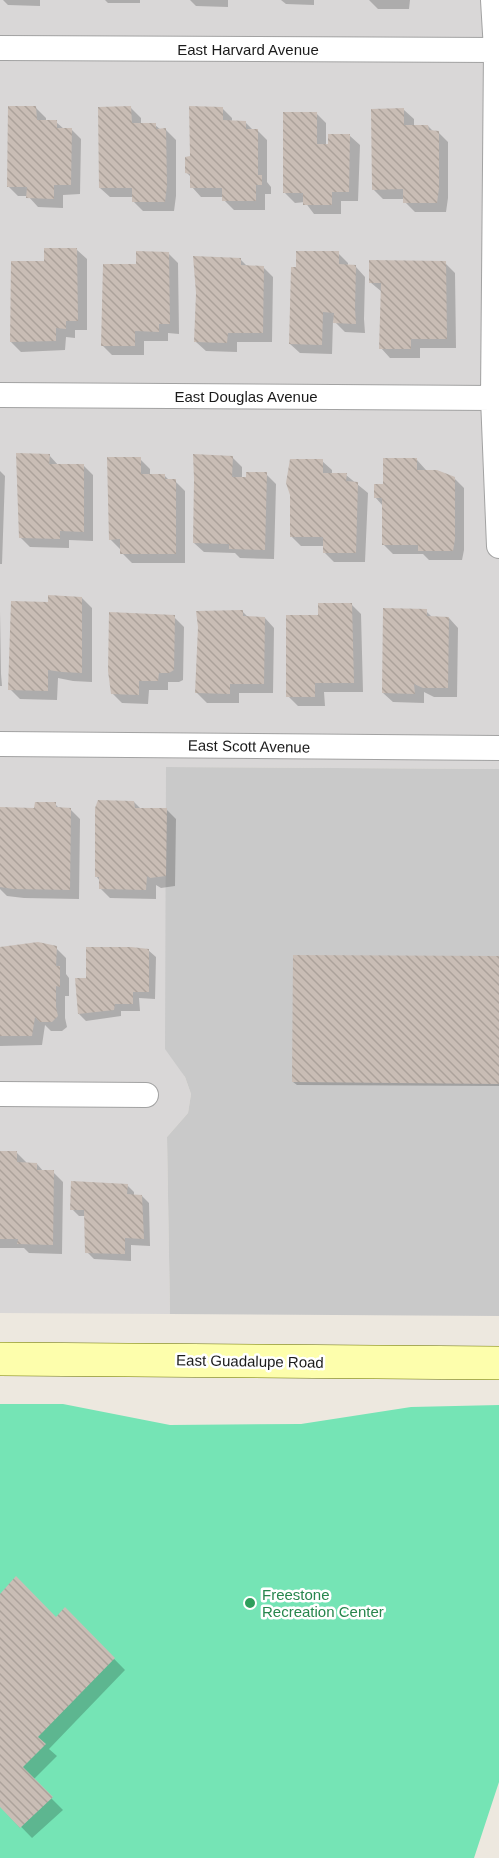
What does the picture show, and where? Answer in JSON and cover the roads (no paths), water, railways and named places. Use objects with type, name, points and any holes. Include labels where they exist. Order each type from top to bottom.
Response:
[{"type":"main road","name":"East Guadalupe Road","points":[[0,1359],[499,1363]]},
{"type":"street","points":[[493,0],[496,50],[493,398],[499,546]]},
{"type":"street","name":"East Harvard Avenue","points":[[0,48],[496,50]]},
{"type":"street","name":"East Douglas Avenue","points":[[0,395],[493,398]]},
{"type":"street","name":"East Scott Avenue","points":[[0,744],[499,748]]},
{"type":"street","points":[[0,1094],[146,1095]]},
{"type":"place","name":"Freestone Recreation Center","points":[[250,1603]]}]
